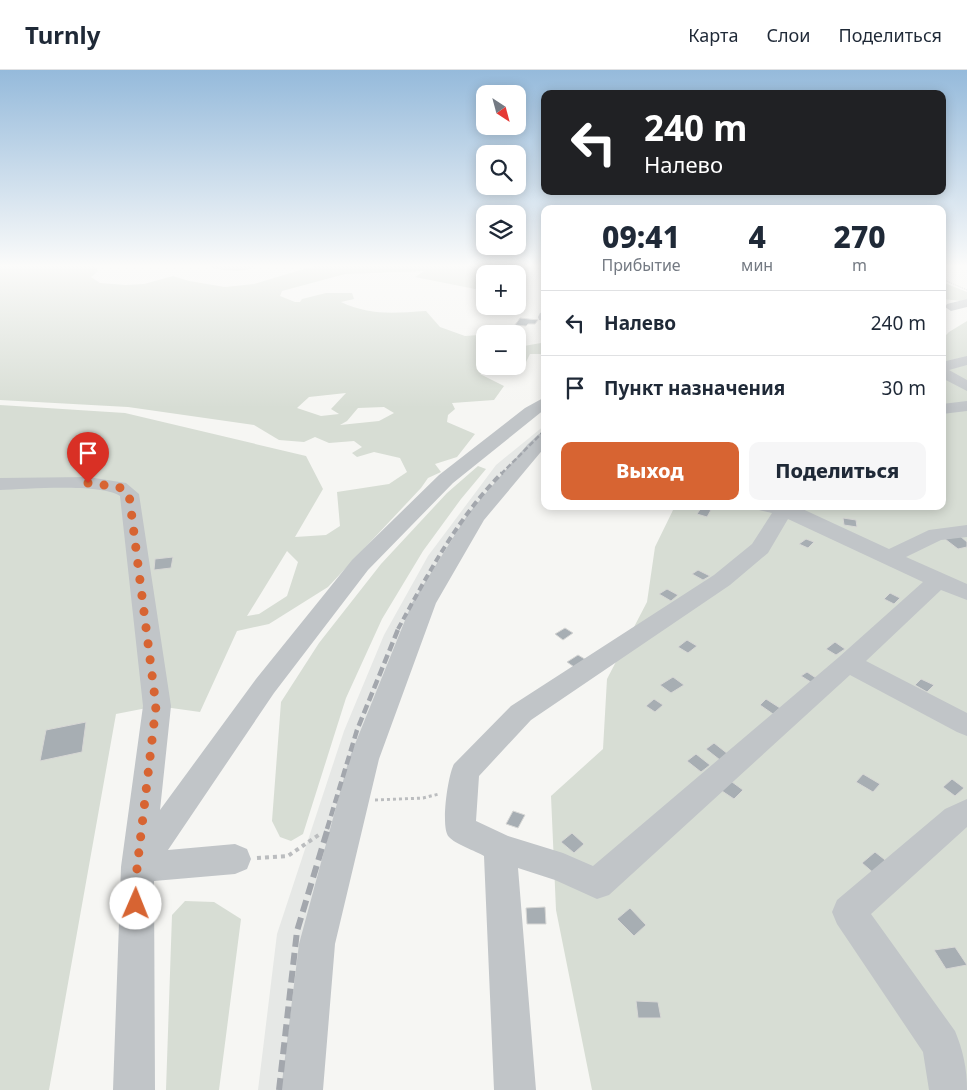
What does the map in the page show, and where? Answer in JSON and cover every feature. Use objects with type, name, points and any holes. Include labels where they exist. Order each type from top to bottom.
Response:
[{"type":"street","points":[[946,366],[967,360]]},
{"type":"street","points":[[946,374],[967,386]]},
{"type":"street","points":[[137,868],[264,686],[360,565],[446,479],[541,405]]},
{"type":"street","points":[[946,409],[967,406]]},
{"type":"street","points":[[302,1090],[317,944],[364,759],[424,603],[475,518],[541,442]]},
{"type":"street","points":[[0,484],[88,483],[119,487],[129,494],[156,706],[137,868],[134,1090]]},
{"type":"street","points":[[778,510],[760,548],[722,580],[521,713],[464,772],[460,828],[500,848],[563,868],[597,884],[848,663],[937,581]]},
{"type":"street","points":[[783,510],[967,593]]},
{"type":"street","points":[[888,558],[936,534],[967,531]]},
{"type":"street","points":[[848,663],[967,725]]},
{"type":"street","points":[[950,1090],[941,1045],[849,912],[956,818],[967,812]]},
{"type":"street","points":[[500,848],[515,1090]]},
{"type":"street","points":[[137,868],[235,859]]},
{"type":"shaded area","points":[[0,313],[427,313],[440,327],[465,336],[476,335],[476,375],[482,375],[504,386],[494,400],[452,403],[455,409],[448,415],[447,422],[475,434],[457,457],[435,464],[441,472],[428,478],[421,488],[328,587],[269,624],[237,631],[200,712],[157,706],[116,714],[49,1090],[0,1090],[0,405],[125,413],[306,456],[323,489],[295,537],[326,535],[340,526],[337,492],[389,484],[407,472],[400,458],[374,452],[357,457],[352,453],[362,447],[354,441],[329,443],[315,437],[304,442],[279,440],[254,425],[128,407],[0,400]],"holes":[[[346,393],[331,409],[339,414],[321,416],[297,408],[309,397]],[[384,407],[394,413],[379,421],[340,425],[347,421],[358,408]],[[287,551],[298,562],[287,596],[259,614],[247,616]]]},
{"type":"shaded area","points":[[967,321],[967,1090],[592,1090],[556,910],[551,796],[603,749],[607,679],[647,602],[655,547],[673,510],[946,510],[946,335]]},
{"type":"shaded area","points":[[541,343],[541,354],[530,354],[526,362],[526,346]]},
{"type":"shaded area","points":[[541,428],[541,441],[416,609],[294,1090],[258,1090],[277,934],[344,731],[384,635],[428,556],[496,465]]},
{"type":"shaded area","points":[[478,466],[486,469],[461,499],[423,551],[382,619],[346,698],[303,834],[291,841],[280,837],[272,821],[281,702],[319,643],[381,564],[447,493]]},
{"type":"shaded area","points":[[185,901],[214,902],[241,919],[219,1090],[166,1090],[172,915]]},
{"type":"building","points":[[520,318],[538,320],[535,324],[528,324],[526,326],[515,325]]},
{"type":"building","points":[[700,510],[711,510],[707,517],[697,514]]},
{"type":"building","points":[[843,518],[856,520],[857,527],[844,525]]},
{"type":"building","points":[[960,536],[967,542],[967,547],[958,549],[945,539]]},
{"type":"building","points":[[806,539],[814,542],[808,548],[799,544]]},
{"type":"building","points":[[173,557],[171,568],[154,570],[155,559]]},
{"type":"building","points":[[698,570],[710,576],[703,580],[692,574]]},
{"type":"building","points":[[667,589],[678,595],[671,601],[659,594]]},
{"type":"building","points":[[890,593],[900,598],[894,604],[884,599]]},
{"type":"building","points":[[565,628],[573,633],[563,640],[555,634]]},
{"type":"building","points":[[687,640],[697,646],[688,653],[678,647]]},
{"type":"building","points":[[835,642],[845,649],[836,655],[826,649]]},
{"type":"building","points":[[578,655],[588,661],[577,669],[567,662]]},
{"type":"building","points":[[807,672],[819,680],[814,684],[801,676]]},
{"type":"building","points":[[673,677],[684,685],[671,693],[660,685]]},
{"type":"building","points":[[921,679],[934,685],[927,692],[915,685]]},
{"type":"building","points":[[654,699],[663,705],[655,712],[646,706]]},
{"type":"building","points":[[766,699],[780,708],[773,714],[760,705]]},
{"type":"building","points":[[86,722],[82,752],[40,761],[46,730]]},
{"type":"building","points":[[714,743],[728,754],[720,760],[706,749]]},
{"type":"building","points":[[696,754],[710,765],[701,772],[687,761]]},
{"type":"building","points":[[863,774],[880,784],[873,792],[856,782]]},
{"type":"building","points":[[728,779],[743,790],[734,799],[719,789]]},
{"type":"building","points":[[952,779],[964,788],[955,796],[943,787]]},
{"type":"building","points":[[513,811],[525,815],[518,828],[506,824]]},
{"type":"building","points":[[572,833],[584,844],[574,853],[561,842]]},
{"type":"building","points":[[875,852],[889,863],[876,875],[862,863]]},
{"type":"building","points":[[545,907],[546,924],[527,924],[526,908]]},
{"type":"building","points":[[630,908],[646,925],[634,936],[617,919]]},
{"type":"building","points":[[955,947],[967,965],[946,969],[934,950]]},
{"type":"building","points":[[636,1001],[658,1002],[661,1018],[638,1018]]},
{"type":"railway","points":[[502,473],[541,434]]},
{"type":"railway","points":[[399,628],[432,567],[458,527],[471,508],[502,473]]},
{"type":"railway","points":[[327,829],[357,730],[399,628]]},
{"type":"railway","points":[[279,1090],[297,931],[328,828]]},
{"type":"route","points":[[88,483],[119,487],[129,494],[156,706],[137,868],[136,904]]}]
